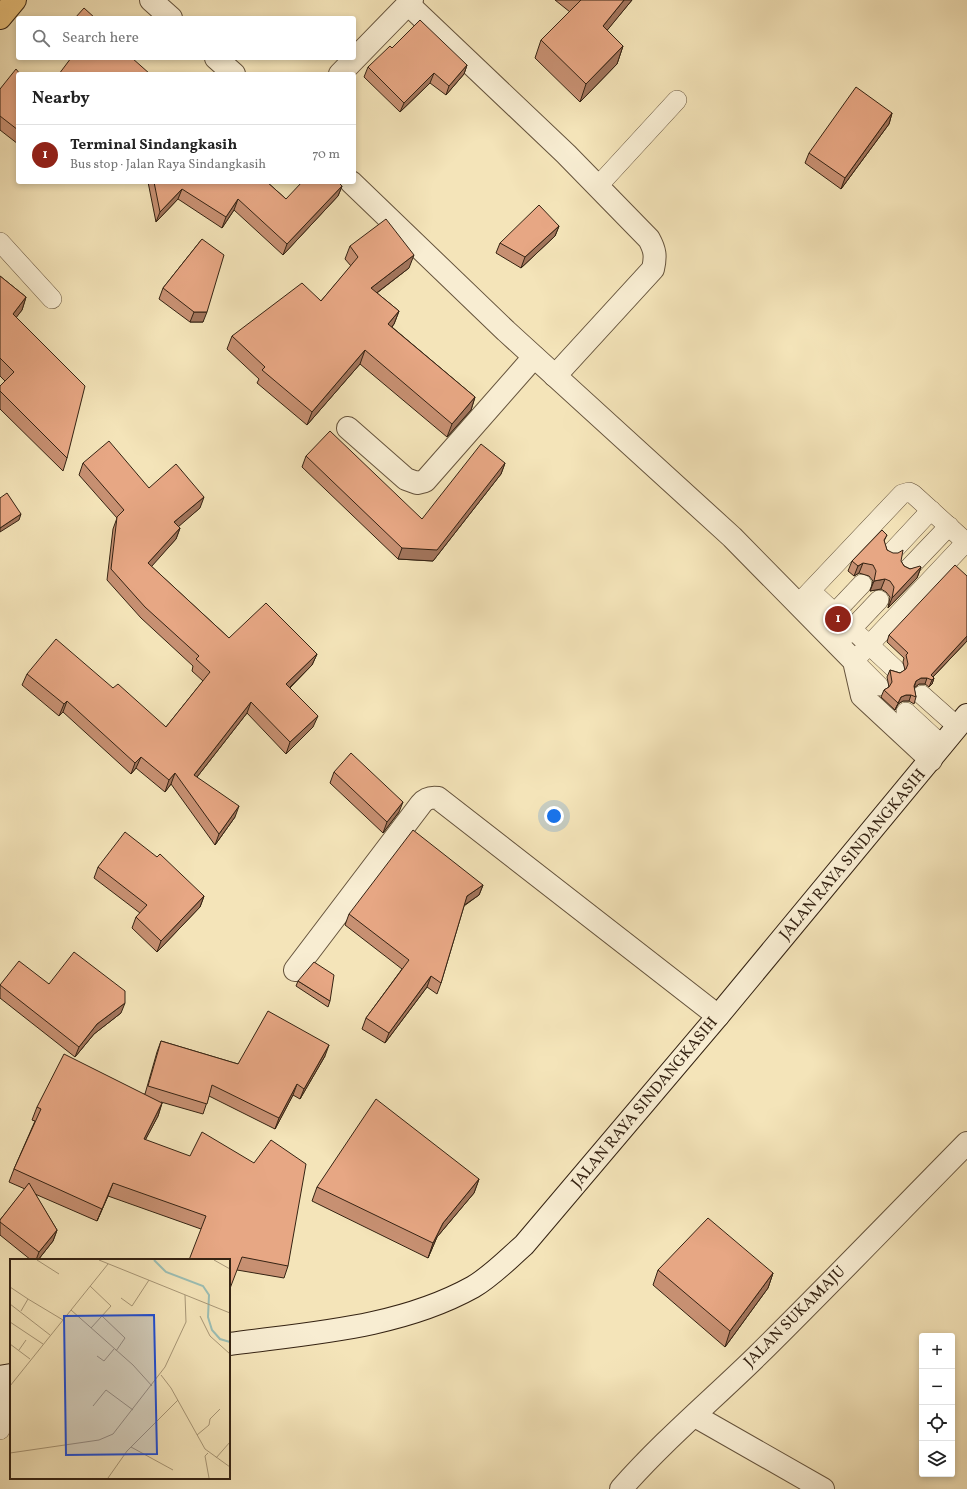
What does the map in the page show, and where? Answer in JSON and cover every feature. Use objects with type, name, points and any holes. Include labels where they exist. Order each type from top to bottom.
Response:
[{"type":"highway","points":[[0,18],[15,0]]},
{"type":"street","points":[[151,0],[170,16]]},
{"type":"street","points":[[356,58],[410,2],[598,186],[649,239],[654,248],[656,258],[653,269],[555,376]]},
{"type":"street","points":[[218,60],[232,72]]},
{"type":"street","points":[[342,72],[354,60]]},
{"type":"street","points":[[354,184],[534,357],[732,537],[808,601],[828,620],[837,644],[854,661],[862,696],[937,753]]},
{"type":"street","points":[[348,428],[406,479],[417,483],[424,481],[534,357]]},
{"type":"street","name":"JALAN RAYA SINDANGKASIH","points":[[230,1344],[350,1327],[397,1317],[439,1304],[474,1286],[498,1269],[524,1245],[718,1016],[962,721]]},
{"type":"street","points":[[295,970],[421,804],[425,800],[433,797],[438,798],[718,1016]]},
{"type":"street","name":"JALAN SUKAMAJU","points":[[622,1489],[650,1456],[695,1416],[775,1338],[967,1143]]},
{"type":"street","points":[[0,1377],[10,1375]]},
{"type":"street","points":[[695,1416],[823,1489]]},
{"type":"lane","points":[[598,186],[677,100]]},
{"type":"lane","points":[[0,242],[52,299]]},
{"type":"lane","points":[[808,601],[899,496],[909,492],[914,494],[967,543],[854,661],[879,686]]},
{"type":"lane","points":[[891,553],[931,510]]},
{"type":"lane","points":[[908,569],[949,526]]},
{"type":"lane","points":[[862,584],[828,620],[852,629],[895,669]]},
{"type":"lane","points":[[837,644],[879,600]]},
{"type":"lane","points":[[922,695],[962,721]]},
{"type":"lane","points":[[906,712],[937,753]]},
{"type":"lane","points":[[0,1377],[0,1430]]},
{"type":"building","points":[[581,0],[624,0],[603,26],[623,46],[586,84],[541,40]]},
{"type":"building","points":[[84,8],[93,16],[77,16]]},
{"type":"building","points":[[420,20],[467,65],[449,86],[434,73],[404,103],[368,67],[390,46],[392,48]]},
{"type":"building","points":[[70,60],[134,60],[148,72],[60,72]]},
{"type":"building","points":[[16,69],[18,72],[16,72],[16,128],[0,116],[0,89]]},
{"type":"building","points":[[856,87],[892,113],[845,178],[809,153]]},
{"type":"building","points":[[154,184],[269,184],[286,199],[300,184],[340,184],[342,186],[287,244],[238,199],[226,217],[182,189],[160,212]]},
{"type":"building","points":[[539,205],[559,226],[525,257],[500,243]]},
{"type":"building","points":[[386,219],[414,255],[371,288],[399,311],[388,324],[475,397],[452,424],[365,350],[312,412],[262,370],[265,367],[232,336],[302,283],[321,301],[358,257],[350,246]]},
{"type":"building","points":[[202,239],[224,255],[207,312],[194,312],[163,288]]},
{"type":"building","points":[[0,276],[26,297],[13,314],[85,386],[67,458],[0,391],[0,386],[14,372],[0,358]]},
{"type":"building","points":[[330,431],[422,519],[481,444],[505,463],[437,550],[402,548],[306,456]]},
{"type":"building","points":[[109,441],[149,488],[176,464],[204,497],[174,522],[180,528],[148,563],[229,638],[266,603],[317,654],[286,684],[318,716],[290,742],[251,702],[194,775],[239,806],[219,834],[175,773],[169,780],[141,757],[135,763],[67,701],[64,704],[27,674],[56,639],[113,688],[118,684],[166,727],[210,672],[196,659],[199,656],[145,607],[111,569],[117,517],[124,510],[83,463]]},
{"type":"building","points":[[7,493],[21,514],[0,528],[0,498]]},
{"type":"building","points":[[882,530],[887,535],[884,540],[887,550],[893,553],[898,553],[903,550],[901,561],[904,566],[910,569],[921,567],[892,598],[894,587],[890,581],[885,579],[874,581],[876,571],[873,565],[863,563],[858,566],[852,561]]},
{"type":"building","points":[[955,565],[967,576],[967,636],[931,675],[934,678],[932,680],[921,678],[916,681],[914,686],[916,697],[906,695],[901,697],[898,703],[884,690],[889,687],[892,682],[890,670],[900,673],[906,669],[908,664],[906,655],[908,653],[889,635]]},
{"type":"building","points":[[351,753],[403,802],[387,822],[334,772]]},
{"type":"building","points":[[413,830],[483,885],[467,896],[441,983],[431,976],[389,1033],[366,1018],[409,960],[349,914]]},
{"type":"building","points":[[125,832],[157,857],[160,854],[204,896],[161,941],[136,917],[147,905],[98,867]]},
{"type":"building","points":[[74,952],[125,991],[125,1003],[97,1024],[79,1047],[0,985],[19,961],[49,984]]},
{"type":"building","points":[[314,962],[334,975],[330,1001],[298,981]]},
{"type":"building","points":[[268,1011],[329,1045],[304,1089],[297,1084],[279,1118],[212,1085],[207,1104],[148,1086],[161,1041],[238,1064]]},
{"type":"building","points":[[64,1054],[162,1103],[144,1139],[190,1156],[202,1132],[254,1163],[271,1140],[306,1164],[288,1266],[242,1257],[230,1288],[230,1259],[189,1259],[206,1216],[113,1183],[102,1209],[14,1169],[41,1109],[37,1107]]},
{"type":"building","points":[[376,1099],[479,1179],[443,1223],[433,1243],[317,1187]]},
{"type":"building","points":[[29,1183],[57,1230],[39,1252],[0,1222]]},
{"type":"building","points":[[708,1218],[773,1273],[730,1331],[658,1270]]},
{"type":"place","name":"Terminal Sindangkasih","points":[[838,619]]}]
